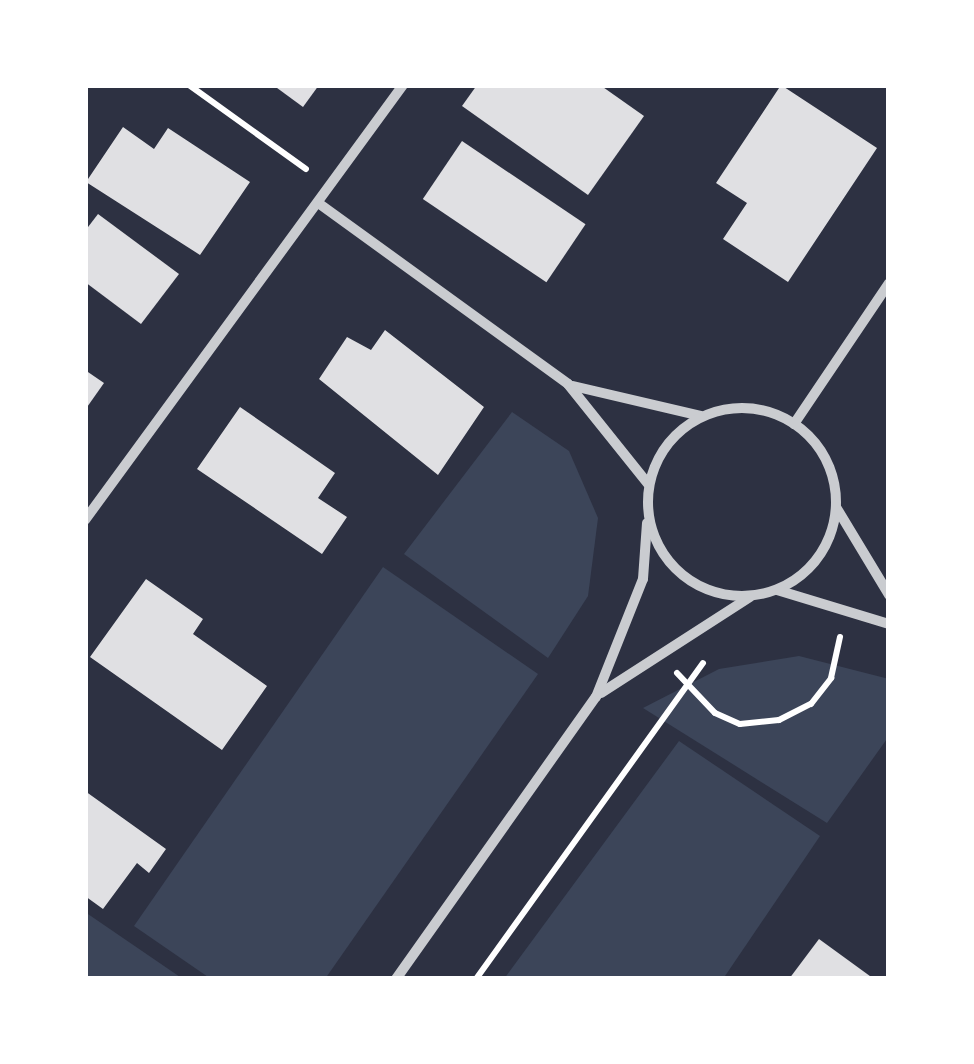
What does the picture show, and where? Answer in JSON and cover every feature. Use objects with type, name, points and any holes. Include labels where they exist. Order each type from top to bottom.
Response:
[{"type":"street","points":[[85,520],[321,205],[402,85]]},
{"type":"street","points":[[321,205],[568,384],[648,484]]},
{"type":"street","points":[[794,424],[889,282]]},
{"type":"street","points":[[568,384],[701,416],[756,409],[794,424],[823,454],[836,508],[889,594]]},
{"type":"street","points":[[396,979],[596,697],[643,579],[648,484],[660,453],[701,416]]},
{"type":"street","points":[[596,697],[660,647],[751,596],[776,590],[818,559],[836,508]]},
{"type":"street","points":[[647,516],[658,547],[700,588],[751,596]]},
{"type":"street","points":[[776,590],[844,606],[889,624]]},
{"type":"path","points":[[189,85],[333,188]]},
{"type":"path","points":[[660,647],[686,686],[740,724],[779,720],[811,704],[832,678],[844,606]]},
{"type":"path","points":[[476,979],[708,656]]},
{"type":"shaded area","points":[[512,412],[569,451],[598,518],[588,596],[548,658],[404,554]]},
{"type":"shaded area","points":[[383,567],[538,674],[325,979],[211,979],[134,926]]},
{"type":"shaded area","points":[[799,656],[889,679],[889,736],[827,823],[643,708],[719,669]]},
{"type":"shaded area","points":[[679,741],[820,836],[723,979],[504,979]]},
{"type":"shaded area","points":[[85,912],[183,979],[85,979]]},
{"type":"building","points":[[273,85],[319,85],[303,107]]},
{"type":"building","points":[[477,85],[600,85],[644,116],[588,195],[462,106]]},
{"type":"building","points":[[781,85],[877,148],[788,282],[723,239],[747,203],[716,183]]},
{"type":"building","points":[[123,127],[154,149],[168,128],[250,182],[200,255],[86,182]]},
{"type":"building","points":[[462,141],[586,224],[546,282],[423,199]]},
{"type":"building","points":[[98,214],[179,274],[141,324],[85,282],[85,231]]},
{"type":"building","points":[[385,330],[484,407],[438,475],[319,379],[347,337],[371,350]]},
{"type":"building","points":[[85,370],[104,383],[85,410]]},
{"type":"building","points":[[240,407],[335,473],[318,498],[347,517],[322,554],[197,469]]},
{"type":"building","points":[[146,579],[203,619],[193,634],[267,686],[222,750],[90,657]]},
{"type":"building","points":[[85,791],[166,849],[149,873],[137,863],[103,909],[85,896]]},
{"type":"building","points":[[819,939],[874,979],[789,979]]}]
